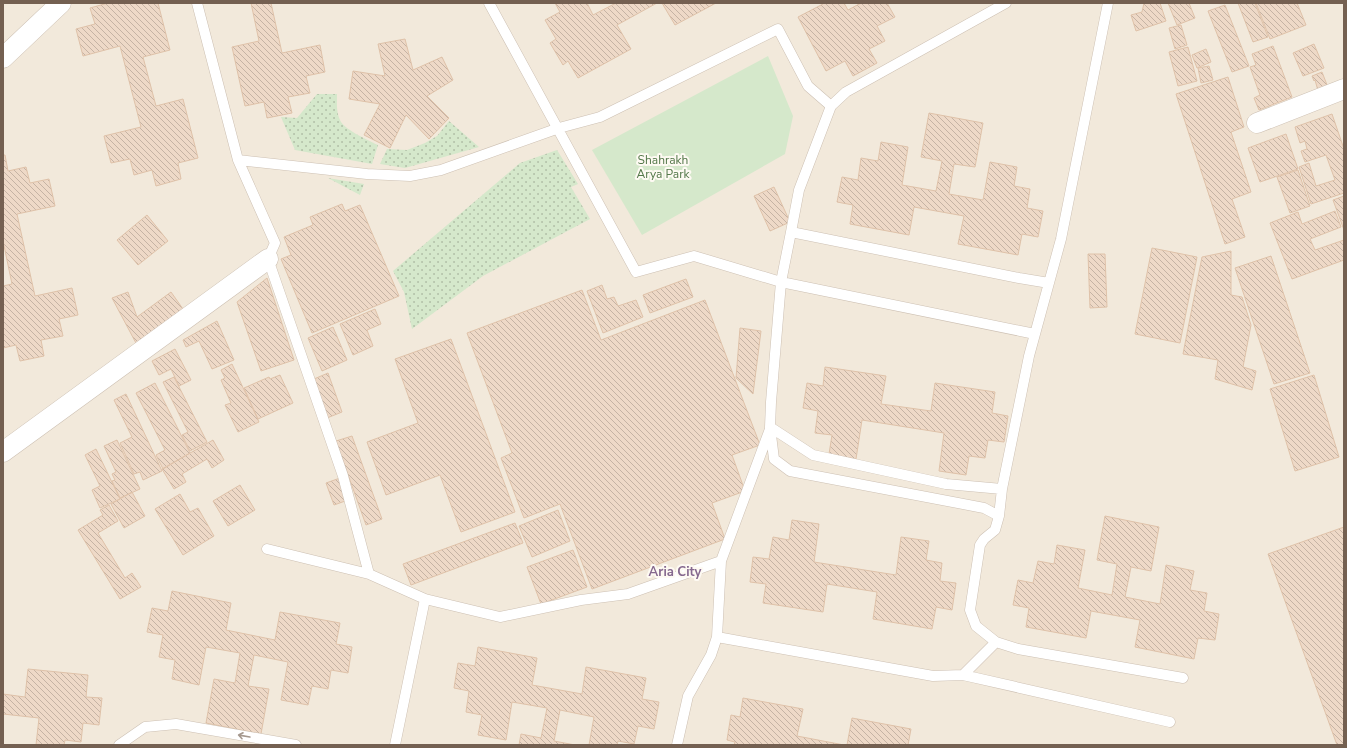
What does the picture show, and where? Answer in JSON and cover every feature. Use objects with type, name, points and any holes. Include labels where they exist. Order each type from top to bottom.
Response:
[{"type":"street","points":[[3,58],[61,3]]},
{"type":"street","points":[[1257,123],[1344,89]]},
{"type":"street","points":[[3,452],[268,259]]},
{"type":"lane","points":[[197,3],[238,160],[274,243],[268,259],[343,476],[369,574]]},
{"type":"lane","points":[[489,3],[559,128],[636,272],[694,256],[782,282],[1035,334]]},
{"type":"lane","points":[[999,516],[984,508],[790,472],[774,459],[770,427],[782,282],[791,232],[799,190],[831,106],[846,92],[1006,3]]},
{"type":"lane","points":[[1108,3],[1062,231],[1029,356],[1002,489],[999,516],[995,530],[984,539],[980,545],[970,610],[976,626],[996,642],[1018,649],[1183,678]]},
{"type":"lane","points":[[238,160],[367,174],[410,176],[441,170],[559,128],[600,116],[778,29],[808,86],[831,106]]},
{"type":"lane","points":[[791,232],[1049,283]]},
{"type":"lane","points":[[770,427],[813,455],[946,484],[1002,489]]},
{"type":"lane","points":[[677,745],[688,696],[711,655],[717,637],[721,561],[770,427]]},
{"type":"lane","points":[[267,549],[369,574],[425,599],[500,617],[581,600],[628,594],[721,561]]},
{"type":"lane","points":[[395,745],[425,599]]},
{"type":"lane","points":[[717,637],[934,676],[963,675],[1170,722]]},
{"type":"lane","points":[[963,675],[996,642]]},
{"type":"lane","points":[[119,745],[145,727],[176,724],[296,745]]},
{"type":"shaded area","points":[[3,3],[1344,3],[1344,745],[3,745]]},
{"type":"green space","name":"Shahrakh Arya Park","points":[[768,56],[793,116],[785,154],[642,235],[592,150]]},
{"type":"green space","points":[[317,94],[337,94],[339,119],[341,122],[353,132],[378,145],[372,164],[295,150],[281,117],[297,118]]},
{"type":"green space","points":[[449,121],[479,147],[405,168],[380,164],[387,149],[407,150],[425,143],[437,136]]},
{"type":"green space","points":[[557,150],[578,184],[571,187],[590,219],[483,276],[412,329],[404,292],[393,271],[520,163]]},
{"type":"green space","points":[[328,178],[364,184],[360,195]]},
{"type":"building","points":[[108,3],[158,3],[170,50],[143,57],[156,106],[183,99],[198,158],[178,163],[181,179],[156,186],[152,170],[134,175],[130,159],[111,163],[104,136],[141,127],[120,46],[83,56],[76,29],[95,24],[90,8]]},
{"type":"building","points":[[251,3],[271,3],[282,53],[320,45],[325,72],[306,76],[310,93],[288,97],[292,113],[267,118],[264,102],[245,106],[232,47],[259,41]]},
{"type":"building","points":[[555,3],[587,3],[593,15],[616,3],[657,3],[617,25],[631,49],[578,78],[568,61],[563,65],[550,43],[556,39],[545,20],[560,12]]},
{"type":"building","points":[[662,3],[716,3],[675,25]]},
{"type":"building","points":[[822,3],[844,3],[848,10],[861,3],[887,3],[895,17],[877,26],[885,41],[869,49],[877,63],[853,76],[845,61],[826,71],[798,17],[823,4]]},
{"type":"building","points":[[1144,3],[1160,3],[1166,21],[1136,31],[1131,15],[1142,12]]},
{"type":"building","points":[[1168,3],[1189,3],[1195,18],[1177,25]]},
{"type":"building","points":[[1238,3],[1255,3],[1268,37],[1253,42]]},
{"type":"building","points":[[1256,3],[1297,3],[1306,25],[1270,39]]},
{"type":"building","points":[[1225,5],[1249,66],[1232,72],[1208,11]]},
{"type":"building","points":[[1181,25],[1187,45],[1175,49],[1169,28]]},
{"type":"building","points":[[405,39],[413,70],[442,57],[453,80],[427,96],[449,118],[429,139],[406,115],[390,148],[364,135],[380,104],[349,99],[353,71],[385,76],[378,44]]},
{"type":"building","points":[[1314,44],[1324,68],[1303,76],[1293,53]]},
{"type":"building","points":[[1273,46],[1292,97],[1259,110],[1254,98],[1260,95],[1250,67],[1256,65],[1252,54]]},
{"type":"building","points":[[1188,47],[1197,81],[1178,86],[1169,52]]},
{"type":"building","points":[[1206,49],[1211,62],[1197,68],[1192,55]]},
{"type":"building","points":[[1209,66],[1213,80],[1201,83],[1198,68]]},
{"type":"building","points":[[1322,72],[1329,90],[1319,94],[1315,80],[1314,81],[1312,76]]},
{"type":"building","points":[[1228,77],[1244,127],[1231,132],[1251,192],[1232,199],[1245,237],[1225,244],[1176,94]]},
{"type":"building","points":[[929,113],[983,123],[975,167],[954,164],[949,194],[983,200],[990,162],[1017,167],[1014,186],[1030,189],[1027,208],[1043,211],[1038,237],[1022,234],[1018,255],[958,244],[964,216],[914,207],[909,235],[850,224],[853,205],[837,202],[842,177],[858,180],[861,158],[878,161],[881,142],[908,147],[902,185],[936,191],[942,161],[921,157]]},
{"type":"building","points":[[1332,114],[1344,149],[1344,193],[1311,204],[1299,167],[1309,163],[1316,186],[1335,180],[1326,155],[1305,162],[1301,151],[1307,149],[1305,141],[1300,143],[1295,127]]},
{"type":"building","points":[[1286,134],[1298,169],[1260,182],[1248,148]]},
{"type":"building","points":[[3,155],[5,155],[8,171],[26,167],[30,183],[49,179],[55,206],[17,214],[35,296],[72,288],[78,315],[59,319],[63,336],[41,340],[44,356],[20,361],[16,345],[3,348],[3,286],[12,284],[3,241]]},
{"type":"building","points":[[1298,170],[1310,206],[1290,213],[1277,177]]},
{"type":"building","points":[[774,187],[790,222],[770,231],[754,196]]},
{"type":"building","points":[[1344,196],[1344,230],[1333,200]]},
{"type":"building","points":[[342,204],[345,211],[360,205],[399,296],[312,333],[281,259],[291,255],[284,237],[313,225],[310,217]]},
{"type":"building","points":[[1335,211],[1341,227],[1310,239],[1315,250],[1344,240],[1344,260],[1292,279],[1270,223],[1298,212],[1302,224]]},
{"type":"building","points":[[147,215],[168,241],[138,265],[117,240]]},
{"type":"building","points":[[1152,248],[1197,257],[1180,343],[1135,334]]},
{"type":"building","points":[[1231,251],[1231,295],[1242,297],[1251,325],[1243,367],[1256,371],[1252,390],[1215,379],[1218,360],[1183,354],[1202,257]]},
{"type":"building","points":[[1088,254],[1105,254],[1107,307],[1090,308]]},
{"type":"building","points":[[1271,256],[1310,373],[1274,384],[1235,268]]},
{"type":"building","points":[[267,278],[294,360],[261,371],[237,302]]},
{"type":"building","points":[[686,279],[693,297],[650,313],[643,295]]},
{"type":"building","points":[[602,285],[607,299],[614,297],[618,306],[636,300],[643,317],[603,333],[587,291]]},
{"type":"building","points":[[582,290],[601,340],[705,300],[760,445],[732,455],[745,491],[712,503],[725,539],[592,589],[560,504],[524,518],[501,458],[512,453],[467,333]]},
{"type":"building","points":[[128,292],[137,317],[171,292],[183,309],[137,345],[112,298]]},
{"type":"building","points":[[375,309],[381,324],[367,330],[373,346],[353,355],[340,324]]},
{"type":"building","points":[[217,321],[234,360],[212,369],[199,341],[186,347],[183,340]]},
{"type":"building","points":[[333,327],[347,360],[322,371],[308,338]]},
{"type":"building","points":[[740,328],[761,331],[753,394],[736,378]]},
{"type":"building","points":[[451,339],[515,512],[461,532],[440,475],[386,495],[367,442],[418,423],[395,359]]},
{"type":"building","points":[[175,349],[191,380],[179,386],[171,369],[159,375],[152,361]]},
{"type":"building","points":[[232,364],[259,422],[238,432],[225,405],[231,403],[221,380],[225,378],[221,370]]},
{"type":"building","points":[[825,367],[886,376],[881,404],[931,411],[935,383],[995,392],[992,413],[1008,416],[1004,442],[988,440],[985,458],[969,456],[966,475],[939,471],[944,433],[862,420],[856,459],[829,454],[832,435],[815,433],[818,411],[803,408],[807,383],[823,386]]},
{"type":"building","points":[[328,373],[342,412],[327,418],[314,379]]},
{"type":"building","points":[[280,375],[293,403],[258,419],[244,388],[269,377],[270,379]]},
{"type":"building","points":[[1314,375],[1339,457],[1295,471],[1270,389]]},
{"type":"building","points":[[174,377],[207,442],[190,451],[182,435],[188,432],[163,382]]},
{"type":"building","points":[[155,383],[190,453],[163,469],[156,455],[165,450],[136,393]]},
{"type":"building","points":[[126,394],[162,471],[143,480],[140,472],[134,474],[120,443],[132,437],[114,400]]},
{"type":"building","points":[[352,436],[382,519],[366,525],[336,441]]},
{"type":"building","points":[[117,440],[140,489],[120,498],[112,481],[115,480],[112,474],[116,472],[104,446]]},
{"type":"building","points":[[213,440],[224,460],[212,468],[207,459],[182,474],[186,482],[174,489],[162,469]]},
{"type":"building","points":[[96,449],[120,499],[100,508],[92,490],[100,486],[85,455]]},
{"type":"building","points":[[340,478],[348,500],[334,505],[326,483]]},
{"type":"building","points":[[240,485],[255,510],[228,526],[213,501]]},
{"type":"building","points":[[132,492],[145,516],[124,528],[111,504]]},
{"type":"building","points":[[180,494],[190,512],[198,508],[214,536],[183,555],[155,509]]},
{"type":"building","points":[[109,505],[118,521],[98,533],[125,578],[132,573],[141,587],[120,599],[78,530],[103,515],[100,510]]},
{"type":"building","points":[[558,510],[570,541],[532,557],[519,526]]},
{"type":"building","points":[[1105,516],[1159,527],[1151,571],[1131,567],[1125,597],[1160,604],[1166,565],[1194,571],[1190,590],[1207,593],[1204,611],[1219,614],[1215,640],[1198,638],[1194,659],[1135,647],[1140,620],[1091,611],[1086,638],[1026,627],[1029,608],[1013,605],[1018,580],[1033,583],[1038,561],[1054,564],[1057,545],[1085,550],[1078,588],[1112,595],[1117,564],[1097,560]]},
{"type":"building","points":[[792,520],[819,524],[814,562],[896,575],[901,537],[929,541],[926,560],[942,563],[940,581],[956,583],[952,610],[936,607],[932,629],[873,619],[877,592],[827,584],[823,612],[763,603],[766,584],[750,582],[753,557],[769,559],[773,537],[789,540]]},
{"type":"building","points":[[515,523],[523,543],[411,585],[403,564]]},
{"type":"building","points":[[1344,527],[1344,745],[1337,745],[1268,554]]},
{"type":"building","points":[[573,550],[587,587],[541,604],[527,567]]},
{"type":"building","points":[[172,591],[231,603],[226,630],[275,640],[280,612],[340,623],[336,644],[352,647],[348,673],[331,670],[328,689],[312,686],[308,705],[281,700],[288,662],[254,655],[248,686],[269,689],[261,734],[206,723],[214,679],[235,683],[240,653],[206,647],[199,685],[172,679],[175,660],[159,657],[163,635],[147,632],[152,608],[168,611]]},
{"type":"building","points":[[478,647],[537,658],[532,685],[582,694],[586,667],[646,678],[642,699],[659,702],[654,729],[638,726],[634,744],[618,741],[617,745],[589,745],[594,717],[560,710],[554,741],[575,745],[519,745],[521,734],[541,738],[547,708],[512,702],[506,740],[478,735],[482,715],[466,712],[469,691],[454,688],[458,663],[475,666]]},
{"type":"building","points":[[28,669],[88,675],[86,697],[102,698],[99,725],[83,723],[81,742],[65,740],[64,745],[36,745],[39,718],[3,714],[3,694],[25,697]]},
{"type":"building","points":[[743,698],[803,709],[797,736],[844,745],[734,745],[735,742],[727,740],[731,715],[740,717]]},
{"type":"building","points":[[852,718],[911,729],[908,745],[847,745]]},
{"type":"district","name":"Aria City","points":[[675,572]]}]
